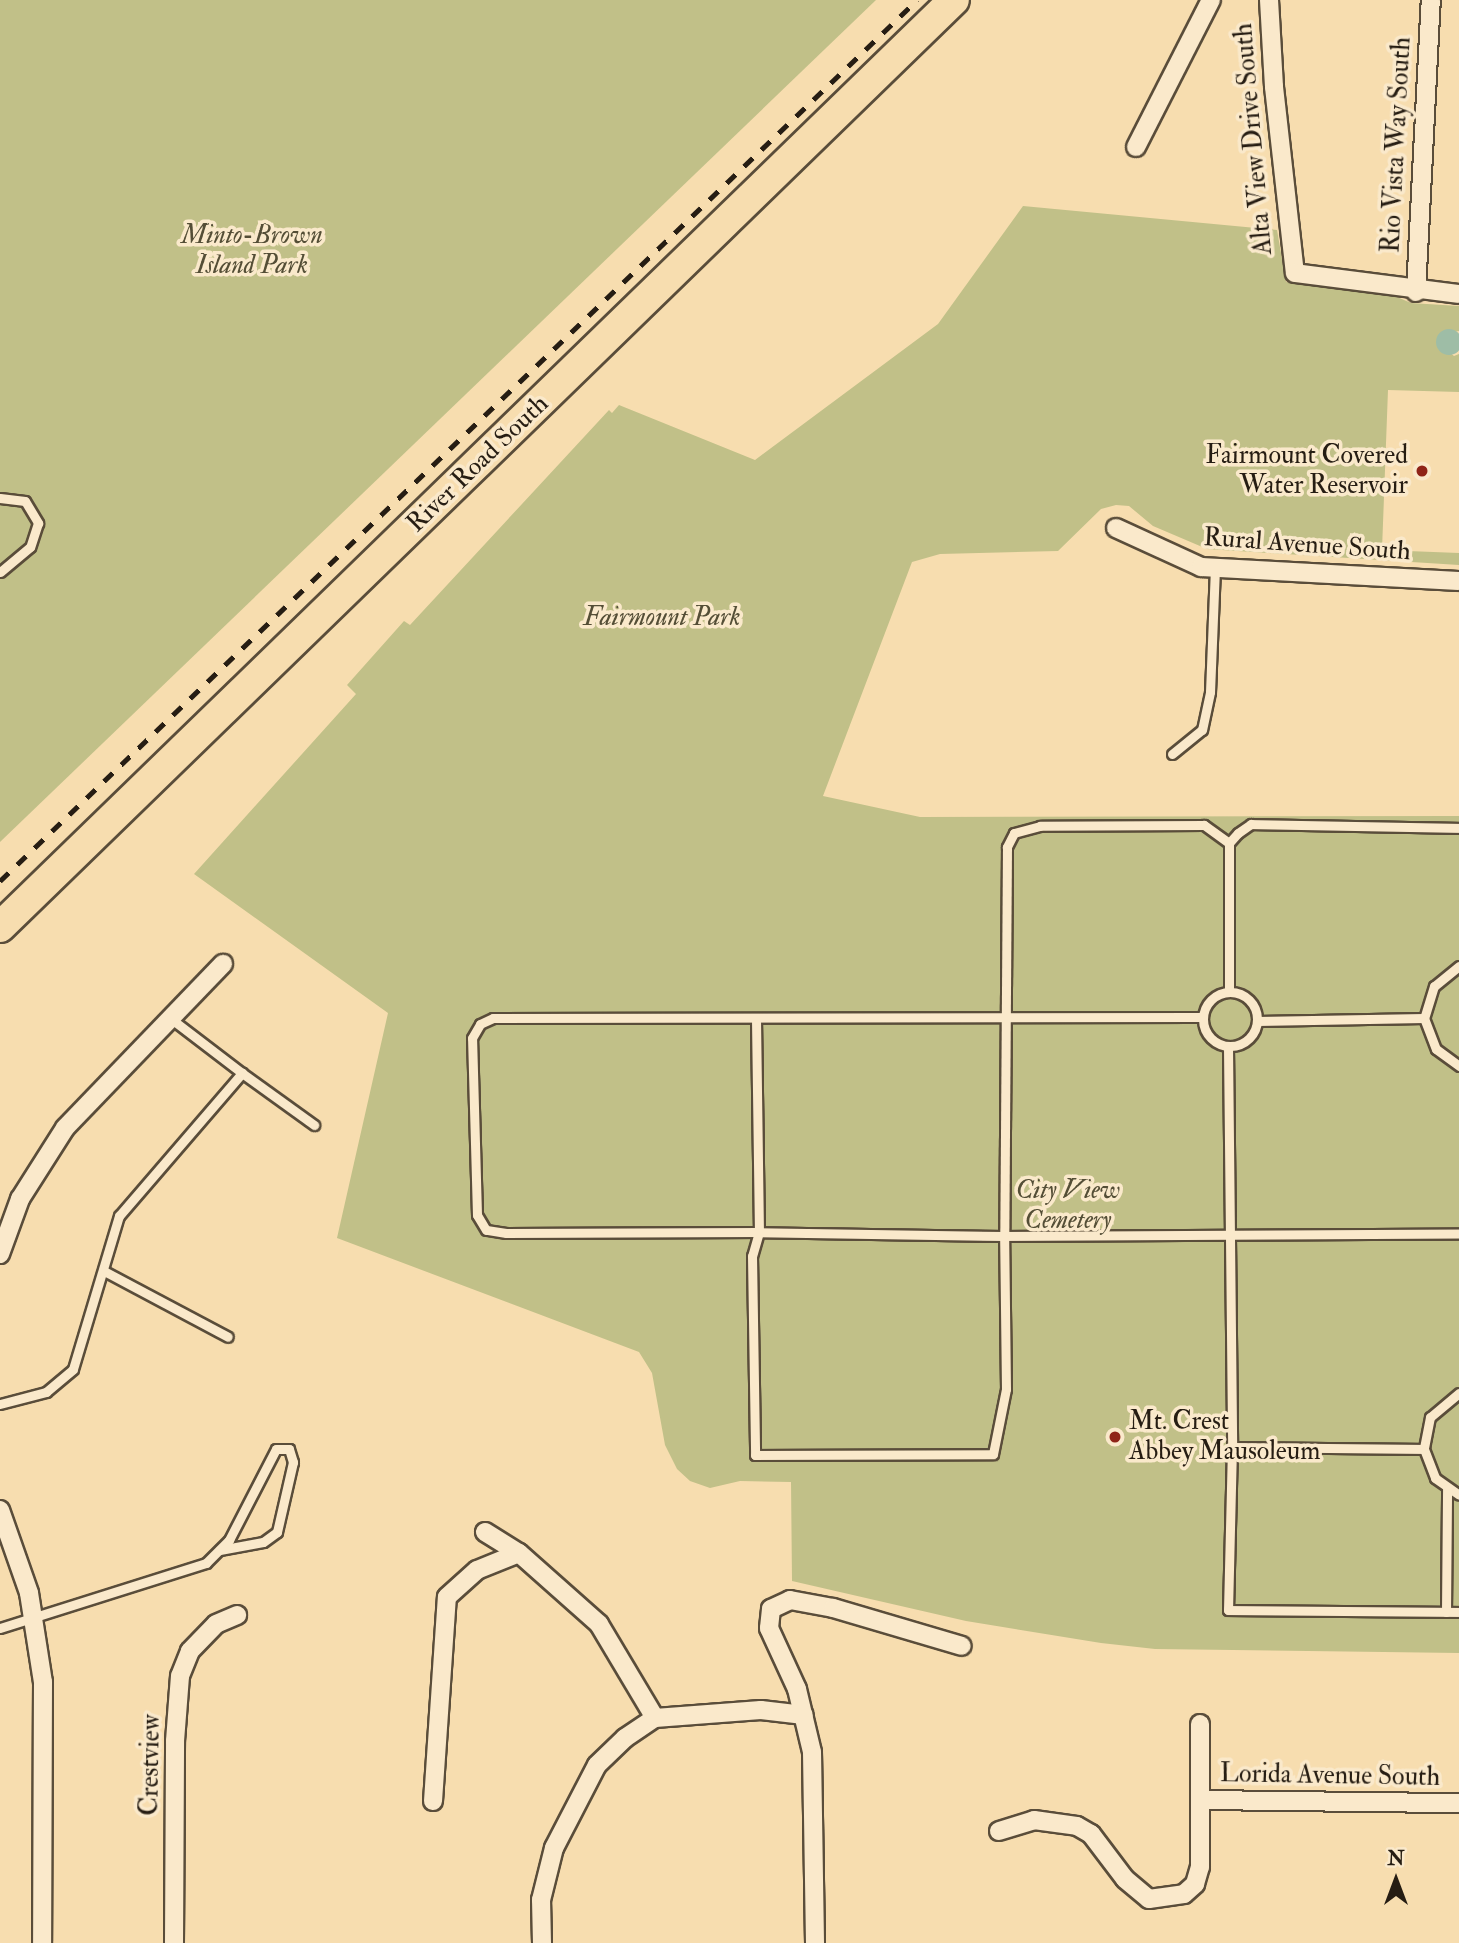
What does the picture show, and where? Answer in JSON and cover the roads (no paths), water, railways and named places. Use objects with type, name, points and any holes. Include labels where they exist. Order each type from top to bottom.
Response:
[{"type":"main road","name":"River Road South","points":[[0,927],[954,0]]},
{"type":"street","points":[[1136,147],[1211,0]]},
{"type":"street","name":"Alta View Drive South","points":[[1269,0],[1273,88],[1295,273],[1416,292]]},
{"type":"street","name":"Rio Vista Way South","points":[[1416,292],[1431,0]]},
{"type":"street","points":[[1416,292],[1459,294]]},
{"type":"street","name":"Rural Avenue South","points":[[1116,528],[1187,561],[1215,569],[1459,582]]},
{"type":"street","points":[[0,1254],[20,1199],[65,1128],[223,964]]},
{"type":"street","points":[[0,1510],[34,1619],[43,1682],[41,1943]]},
{"type":"street","points":[[485,1532],[519,1553],[599,1624],[655,1718]]},
{"type":"street","points":[[433,1801],[447,1597],[477,1570],[519,1553]]},
{"type":"street","points":[[816,1943],[812,1752],[804,1715],[769,1628],[768,1616],[775,1604],[790,1600],[834,1608],[962,1646]]},
{"type":"street","name":"Crestview","points":[[174,1943],[175,1741],[180,1676],[190,1651],[216,1624],[237,1615]]},
{"type":"street","points":[[542,1943],[541,1900],[554,1848],[573,1803],[597,1765],[655,1718],[761,1710],[804,1715]]},
{"type":"street","points":[[999,1831],[1034,1820],[1077,1826],[1091,1834],[1136,1890],[1149,1899],[1169,1899],[1195,1884],[1200,1867],[1200,1724]]},
{"type":"street","name":"Lorida Avenue South","points":[[1201,1800],[1459,1804]]},
{"type":"lane","points":[[0,498],[25,501],[38,523],[30,547],[0,572]]},
{"type":"lane","points":[[1172,754],[1202,730],[1210,692],[1215,569]]},
{"type":"lane","points":[[1229,992],[1229,843],[1251,824],[1459,828]]},
{"type":"lane","points":[[756,1019],[759,1232],[752,1256],[755,1455],[993,1454],[1006,1389],[1004,1017],[1008,1010],[1007,847],[1014,833],[1040,826],[1204,825],[1229,843]]},
{"type":"lane","points":[[1459,966],[1434,986],[1424,1018],[1436,1049],[1459,1066]]},
{"type":"lane","points":[[1229,992],[1252,1003],[1258,1021],[1251,1037],[1228,1047],[1206,1034],[1202,1017],[1210,1000],[1229,992]]},
{"type":"lane","points":[[1202,1017],[493,1018],[480,1024],[472,1038],[477,1215],[486,1230],[1229,1237],[1459,1234]]},
{"type":"lane","points":[[170,1018],[314,1125]]},
{"type":"lane","points":[[1258,1021],[1424,1018]]},
{"type":"lane","points":[[1228,1047],[1232,1447],[1228,1610],[1459,1612]]},
{"type":"lane","points":[[0,1404],[46,1392],[73,1369],[125,1207],[243,1073]]},
{"type":"lane","points":[[104,1271],[228,1337]]},
{"type":"lane","points":[[1459,1393],[1430,1417],[1424,1449],[1427,1464],[1447,1489],[1459,1495]]},
{"type":"lane","points":[[1232,1447],[1424,1449]]},
{"type":"lane","points":[[0,1628],[188,1570],[220,1550],[263,1542],[278,1532],[293,1462],[289,1449],[276,1449],[220,1550]]},
{"type":"lane","points":[[1446,1612],[1447,1489]]},
{"type":"railway","points":[[0,881],[917,0]]},
{"type":"place","name":"Fairmount Covered Water Reservoir","points":[[1422,471]]},
{"type":"place","name":"Mt. Crest Abbey Mausoleum","points":[[1115,1437]]},
{"type":"park label","name":"Minto-Brown Island Park","points":[[252,251]]},
{"type":"park label","name":"Fairmount Park","points":[[662,618]]},
{"type":"park label","name":"City View Cemetery","points":[[1068,1206]]}]
